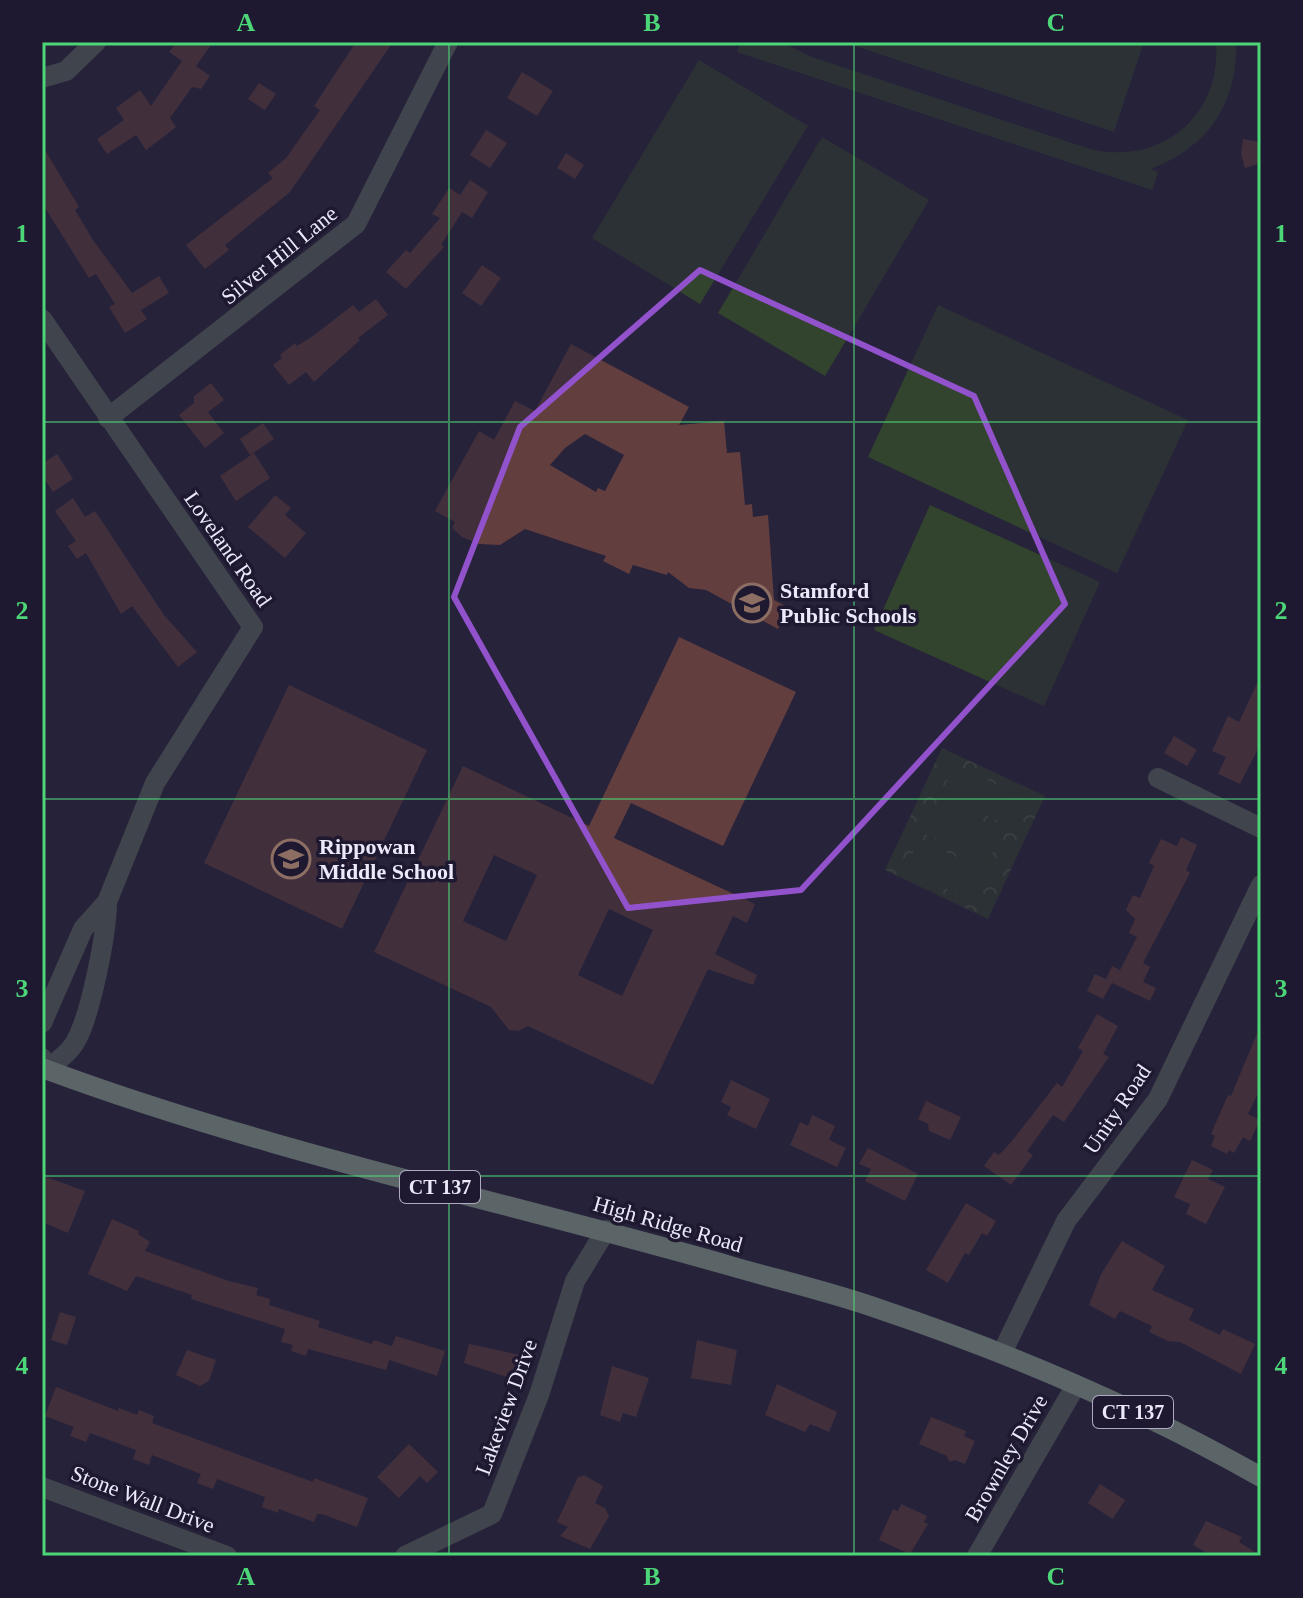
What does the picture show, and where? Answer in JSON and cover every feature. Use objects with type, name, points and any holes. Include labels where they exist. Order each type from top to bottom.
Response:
[{"type":"main road","name":"High Ridge Road","points":[[43,1065],[257,1139],[606,1230],[880,1309],[1002,1353],[1076,1385],[1209,1448],[1261,1477]]},
{"type":"street","points":[[42,78],[66,71],[96,42]]},
{"type":"street","name":"Silver Hill Lane","points":[[108,418],[356,224],[448,42]]},
{"type":"street","name":"Loveland Road","points":[[42,319],[253,627],[155,783],[107,902],[83,929],[42,1023]]},
{"type":"street","points":[[1158,778],[1261,828]]},
{"type":"street","name":"Unity Road","points":[[1002,1353],[1066,1221],[1158,1099],[1261,885]]},
{"type":"street","name":"Loveland Road","points":[[43,1065],[65,1055],[80,1034],[107,925],[107,902]]},
{"type":"street","name":"Lakeview Drive","points":[[405,1556],[492,1514],[539,1395],[575,1281],[606,1230]]},
{"type":"street","name":"Brownley Drive","points":[[977,1556],[1076,1385]]},
{"type":"street","name":"Stone Wall Drive","points":[[42,1487],[227,1556]]},
{"type":"highlighted area","points":[[700,270],[974,396],[1065,604],[801,890],[628,908],[454,597],[520,427]]},
{"type":"green space","points":[[741,42],[782,42],[809,56],[1090,149],[1116,152],[1140,150],[1163,142],[1182,130],[1209,92],[1215,69],[1216,42],[1236,42],[1232,84],[1216,120],[1189,148],[1151,169],[1158,172],[1152,190],[737,52]]},
{"type":"green space","points":[[843,42],[1144,42],[1114,132]]},
{"type":"green space","points":[[699,60],[808,126],[700,304],[592,238]]},
{"type":"green space","points":[[822,137],[929,200],[825,376],[718,313]]},
{"type":"green space","points":[[938,305],[1188,420],[1117,573],[868,457]]},
{"type":"green space","points":[[930,505],[1100,582],[1044,706],[874,630]]},
{"type":"green space","points":[[942,748],[1045,796],[988,919],[885,870]]},
{"type":"green space","points":[[955,765],[1020,796],[1006,825],[941,794]]},
{"type":"green space","points":[[938,802],[1002,832],[988,863],[923,833]]},
{"type":"green space","points":[[919,840],[985,870],[971,900],[905,870]]},
{"type":"building","points":[[177,42],[213,42],[196,66],[210,76],[201,89],[192,87],[170,118],[176,127],[158,141],[146,150],[136,135],[107,154],[97,139],[124,120],[116,108],[140,90],[151,106],[182,61],[169,52]]},
{"type":"building","points":[[356,42],[393,42],[290,192],[225,245],[229,250],[205,269],[186,245],[273,178],[268,173],[286,158],[320,110],[314,106]]},
{"type":"building","points":[[522,72],[553,91],[537,116],[507,98]]},
{"type":"building","points":[[259,83],[276,94],[265,110],[248,99]]},
{"type":"building","points":[[486,130],[507,143],[490,168],[470,155]]},
{"type":"building","points":[[1243,139],[1260,142],[1261,163],[1245,168],[1241,154]]},
{"type":"building","points":[[42,145],[79,207],[75,210],[93,240],[132,293],[159,276],[169,293],[141,310],[147,319],[125,333],[109,307],[115,304],[96,274],[89,278],[42,203]]},
{"type":"building","points":[[566,153],[584,165],[575,179],[557,168]]},
{"type":"building","points":[[470,180],[488,192],[472,218],[462,212],[441,245],[444,247],[406,289],[386,272],[406,250],[410,253],[440,218],[432,214],[449,188],[460,195]]},
{"type":"building","points":[[482,265],[501,278],[481,306],[462,293]]},
{"type":"building","points":[[376,299],[388,315],[358,338],[360,340],[314,382],[306,372],[289,385],[273,365],[295,343],[297,346],[313,336],[353,305],[359,312]]},
{"type":"building","points":[[571,344],[689,407],[679,425],[724,421],[727,453],[740,452],[745,505],[752,504],[753,517],[768,515],[774,600],[789,608],[778,629],[706,590],[689,588],[668,572],[667,575],[633,565],[629,574],[603,561],[606,556],[525,529],[500,545],[479,544],[462,537],[452,528],[455,522],[435,511],[479,431],[494,440],[515,401],[535,411]],"holes":[[[585,434],[624,455],[605,491],[598,488],[596,492],[550,465],[565,448]]]},
{"type":"building","points":[[211,383],[224,400],[208,412],[224,433],[205,448],[179,415],[194,403],[194,396]]},
{"type":"building","points":[[263,423],[274,439],[250,455],[240,439]]},
{"type":"building","points":[[254,453],[270,478],[236,501],[220,476]]},
{"type":"building","points":[[57,454],[73,479],[53,492],[42,475],[42,464]]},
{"type":"building","points":[[275,495],[291,508],[285,515],[306,533],[285,558],[248,527]]},
{"type":"building","points":[[73,498],[85,517],[95,511],[164,615],[197,652],[178,667],[132,606],[121,614],[86,553],[77,559],[68,546],[76,541],[55,511]]},
{"type":"building","name":"Rippowan Middle School","points":[[679,637],[796,692],[723,846],[631,803],[614,838],[755,904],[747,923],[733,916],[715,954],[757,975],[753,985],[708,969],[653,1085],[528,1026],[519,1031],[509,1030],[491,1007],[374,952],[463,766],[589,826]],"holes":[[[494,855],[537,875],[506,941],[463,921]],[[609,909],[653,930],[622,996],[578,975]]]},
{"type":"building","points":[[1261,675],[1261,743],[1240,784],[1218,774],[1226,757],[1212,751],[1228,716],[1239,722]]},
{"type":"building","points":[[289,685],[427,750],[342,929],[204,863]]},
{"type":"building","points":[[1174,736],[1197,750],[1187,766],[1164,753]]},
{"type":"building","points":[[1181,837],[1197,845],[1186,870],[1190,873],[1143,963],[1150,967],[1143,982],[1156,988],[1150,1001],[1112,983],[1103,999],[1087,991],[1095,974],[1106,979],[1112,966],[1120,970],[1137,937],[1129,933],[1135,919],[1126,910],[1133,895],[1140,898],[1154,866],[1149,863],[1161,839],[1177,846]]},
{"type":"building","points":[[1097,1014],[1118,1026],[1103,1054],[1109,1057],[1064,1122],[1053,1115],[1027,1151],[1033,1155],[1011,1185],[984,1166],[994,1152],[999,1155],[1012,1141],[1057,1083],[1062,1087],[1083,1051],[1078,1048]]},
{"type":"building","points":[[1261,1024],[1261,1087],[1248,1114],[1260,1120],[1250,1141],[1243,1137],[1234,1153],[1229,1150],[1227,1154],[1211,1146],[1215,1136],[1211,1134],[1228,1095],[1231,1096]]},
{"type":"building","points":[[731,1080],[770,1099],[756,1129],[727,1115],[731,1107],[721,1102]]},
{"type":"building","points":[[926,1101],[961,1117],[950,1140],[929,1131],[928,1124],[918,1119]]},
{"type":"building","points":[[812,1115],[835,1126],[829,1140],[846,1148],[837,1167],[790,1145],[800,1122],[808,1126]]},
{"type":"building","points":[[868,1148],[918,1174],[905,1201],[865,1181],[871,1169],[859,1164]]},
{"type":"building","points":[[1192,1160],[1213,1170],[1208,1179],[1225,1187],[1206,1224],[1186,1214],[1190,1204],[1174,1197]]},
{"type":"building","points":[[46,1177],[85,1191],[68,1233],[42,1222],[42,1186]]},
{"type":"building","points":[[966,1203],[996,1221],[987,1236],[982,1233],[969,1255],[965,1253],[948,1283],[926,1270]]},
{"type":"building","points":[[112,1219],[139,1231],[138,1234],[150,1242],[145,1251],[258,1288],[256,1295],[270,1299],[269,1305],[320,1321],[318,1327],[372,1344],[374,1340],[392,1346],[396,1336],[445,1351],[437,1376],[389,1360],[386,1370],[308,1349],[306,1356],[291,1351],[293,1345],[281,1342],[285,1329],[191,1299],[192,1295],[136,1276],[127,1291],[88,1274]]},
{"type":"building","points":[[1122,1241],[1165,1266],[1152,1290],[1194,1309],[1189,1320],[1220,1335],[1223,1329],[1255,1344],[1241,1374],[1180,1342],[1168,1341],[1149,1332],[1152,1326],[1120,1311],[1115,1319],[1089,1305],[1101,1274]]},
{"type":"building","points":[[60,1312],[76,1317],[67,1345],[51,1340]]},
{"type":"building","points":[[697,1340],[737,1350],[731,1385],[691,1378]]},
{"type":"building","points":[[469,1344],[520,1355],[513,1379],[464,1363]]},
{"type":"building","points":[[187,1350],[216,1360],[209,1381],[200,1386],[176,1375]]},
{"type":"building","points":[[612,1366],[649,1378],[636,1417],[623,1413],[620,1422],[600,1415]]},
{"type":"building","points":[[777,1384],[837,1412],[829,1432],[810,1424],[805,1432],[765,1415]]},
{"type":"building","points":[[56,1387],[118,1411],[119,1408],[137,1415],[139,1410],[154,1416],[152,1423],[313,1482],[314,1478],[368,1498],[357,1527],[322,1514],[317,1514],[314,1522],[279,1509],[278,1513],[262,1507],[265,1497],[217,1479],[213,1489],[197,1483],[201,1474],[152,1455],[149,1465],[133,1459],[136,1450],[90,1433],[86,1442],[70,1436],[74,1427],[45,1416]]},
{"type":"building","points":[[931,1417],[966,1431],[964,1436],[975,1441],[965,1464],[955,1460],[949,1462],[947,1456],[919,1444]]},
{"type":"building","points":[[409,1444],[438,1472],[427,1483],[420,1476],[399,1498],[377,1477]]},
{"type":"building","points":[[584,1475],[603,1486],[595,1503],[605,1508],[609,1516],[590,1549],[560,1536],[568,1527],[557,1522],[578,1477]]},
{"type":"building","points":[[1100,1484],[1125,1500],[1113,1519],[1088,1503]]},
{"type":"building","points":[[901,1504],[927,1516],[924,1522],[928,1524],[910,1554],[879,1540],[893,1509],[898,1511]]},
{"type":"building","points":[[1206,1521],[1242,1537],[1239,1542],[1261,1556],[1212,1556],[1193,1545]]},
{"type":"place","name":"Stamford Public Schools","points":[[752,603]]},
{"type":"place","name":"Rippowan Middle School","points":[[291,859]]}]
